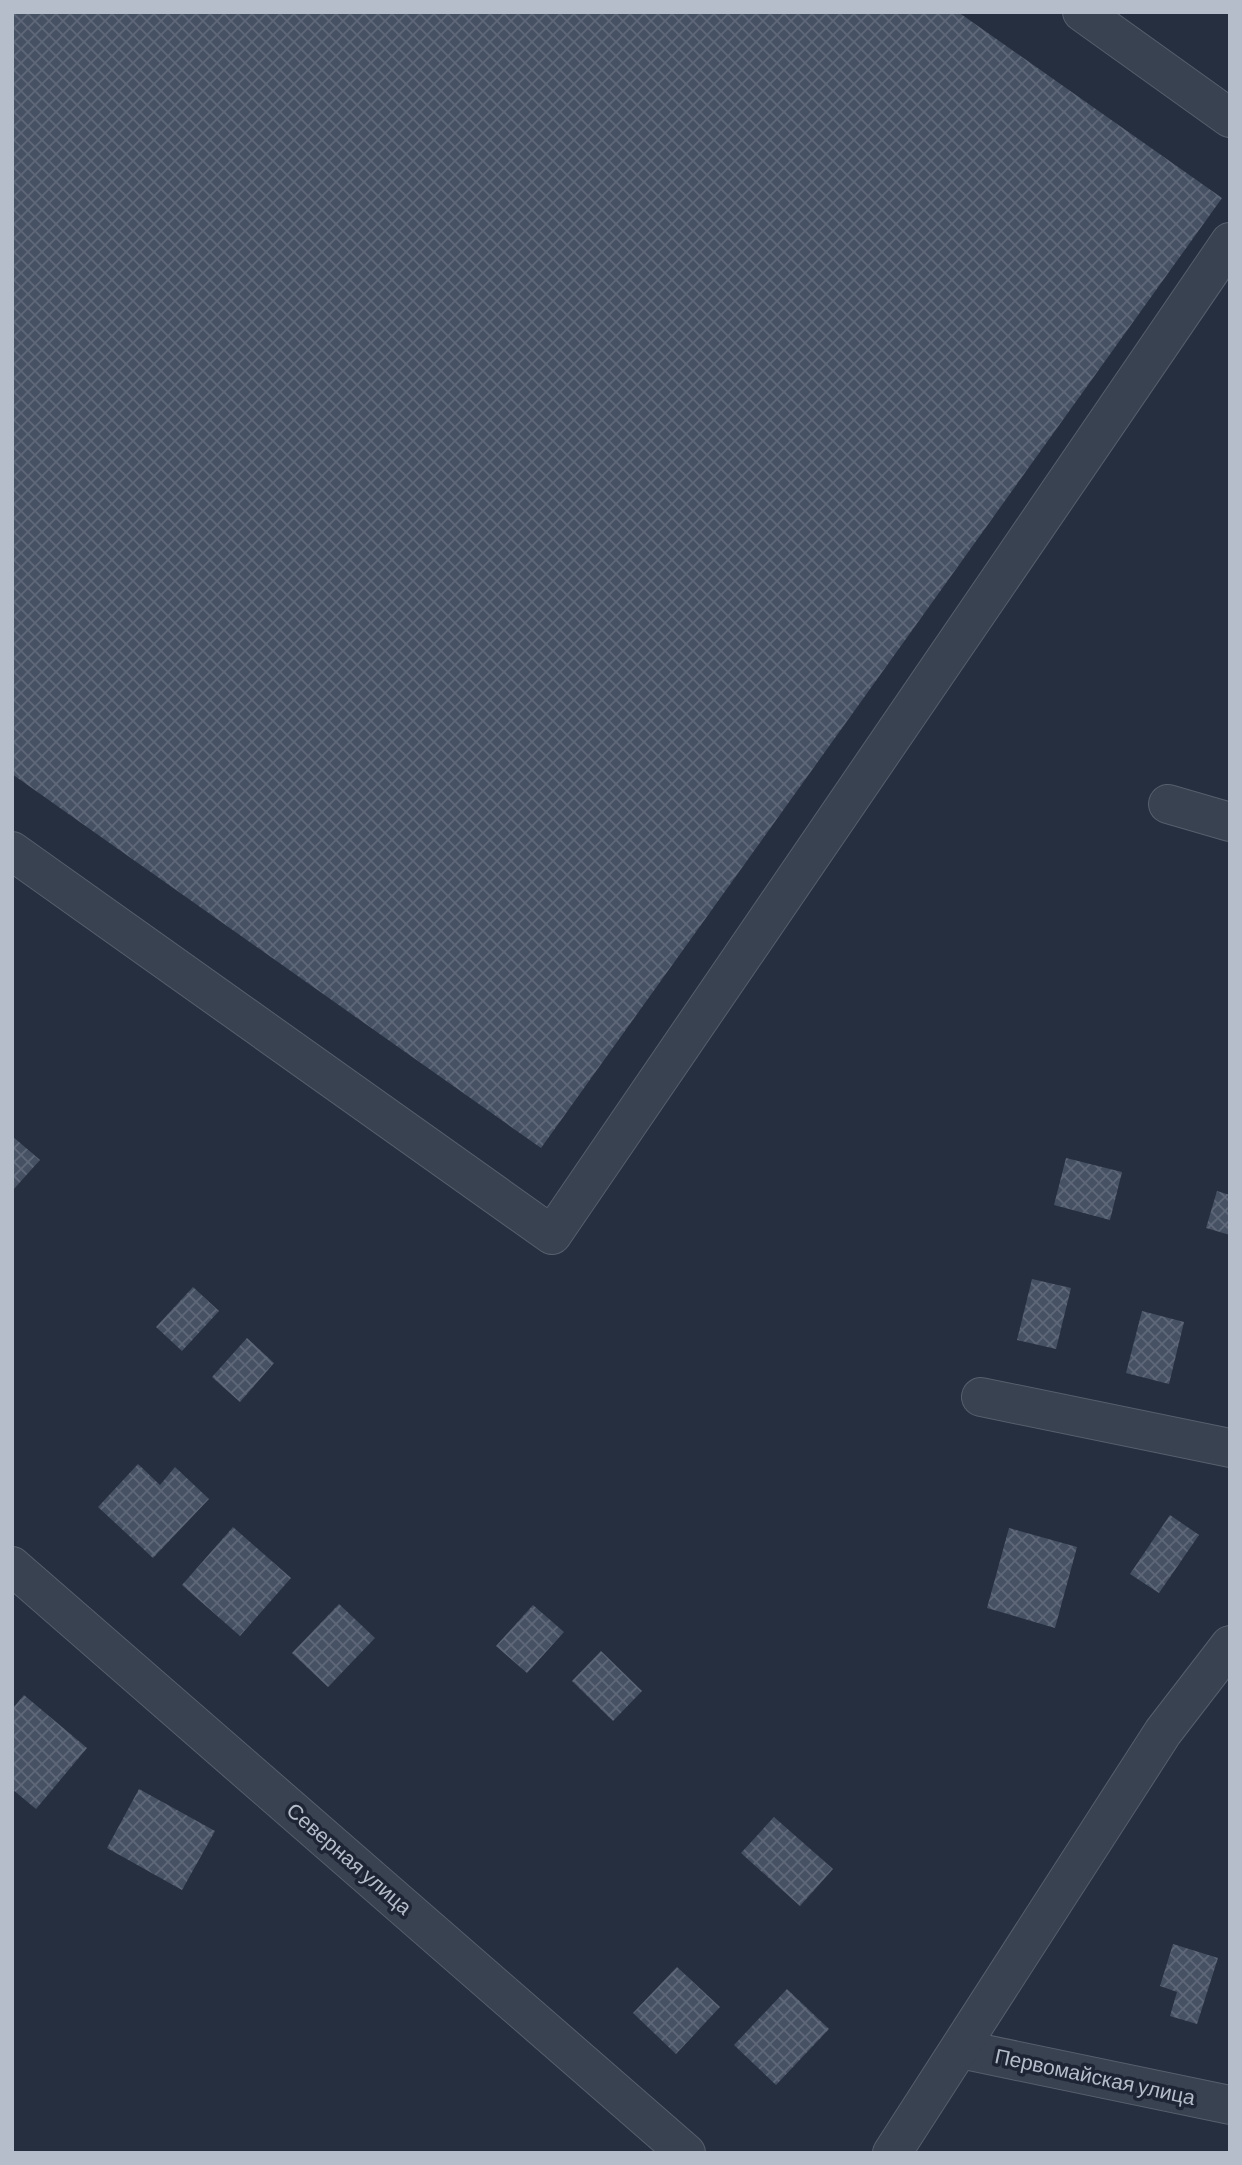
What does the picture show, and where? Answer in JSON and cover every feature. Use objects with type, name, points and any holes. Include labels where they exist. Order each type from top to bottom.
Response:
[{"type":"street","points":[[1082,12],[1230,118]]},
{"type":"street","points":[[12,851],[552,1235],[1230,242]]},
{"type":"street","points":[[1168,804],[1230,822]]},
{"type":"street","points":[[981,1397],[1230,1448]]},
{"type":"street","name":"Северная улица","points":[[12,1566],[686,2153]]},
{"type":"street","points":[[892,2153],[1163,1732],[1230,1645]]},
{"type":"street","name":"Первомайская улица","points":[[960,2049],[1230,2105]]},
{"type":"building","points":[[12,12],[958,12],[1222,198],[541,1148],[12,774]]},
{"type":"building","points":[[12,1136],[40,1160],[12,1191]]},
{"type":"building","points":[[1066,1158],[1122,1172],[1110,1220],[1054,1205]]},
{"type":"building","points":[[1217,1191],[1230,1195],[1230,1235],[1206,1228]]},
{"type":"building","points":[[1032,1279],[1071,1288],[1056,1349],[1017,1340]]},
{"type":"building","points":[[193,1287],[219,1311],[182,1351],[156,1327]]},
{"type":"building","points":[[1142,1311],[1184,1322],[1169,1384],[1126,1373]]},
{"type":"building","points":[[247,1338],[274,1363],[240,1402],[212,1377]]},
{"type":"building","points":[[138,1464],[160,1485],[175,1467],[209,1499],[153,1558],[98,1507]]},
{"type":"building","points":[[1170,1515],[1199,1535],[1159,1593],[1130,1574]]},
{"type":"building","points":[[233,1527],[291,1578],[240,1636],[182,1585]]},
{"type":"building","points":[[1009,1528],[1077,1547],[1055,1628],[987,1608]]},
{"type":"building","points":[[339,1604],[375,1638],[328,1687],[292,1653]]},
{"type":"building","points":[[533,1605],[564,1632],[527,1673],[496,1646]]},
{"type":"building","points":[[601,1651],[642,1691],[613,1721],[572,1681]]},
{"type":"building","points":[[24,1695],[87,1748],[36,1809],[12,1789],[12,1709]]},
{"type":"building","points":[[139,1789],[215,1831],[182,1890],[107,1848]]},
{"type":"building","points":[[774,1817],[833,1869],[800,1906],[741,1853]]},
{"type":"building","points":[[1173,1944],[1218,1958],[1197,2024],[1170,2016],[1177,1992],[1160,1986]]},
{"type":"building","points":[[677,1967],[720,2007],[676,2054],[633,2013]]},
{"type":"building","points":[[787,1989],[829,2029],[776,2085],[734,2045]]}]
